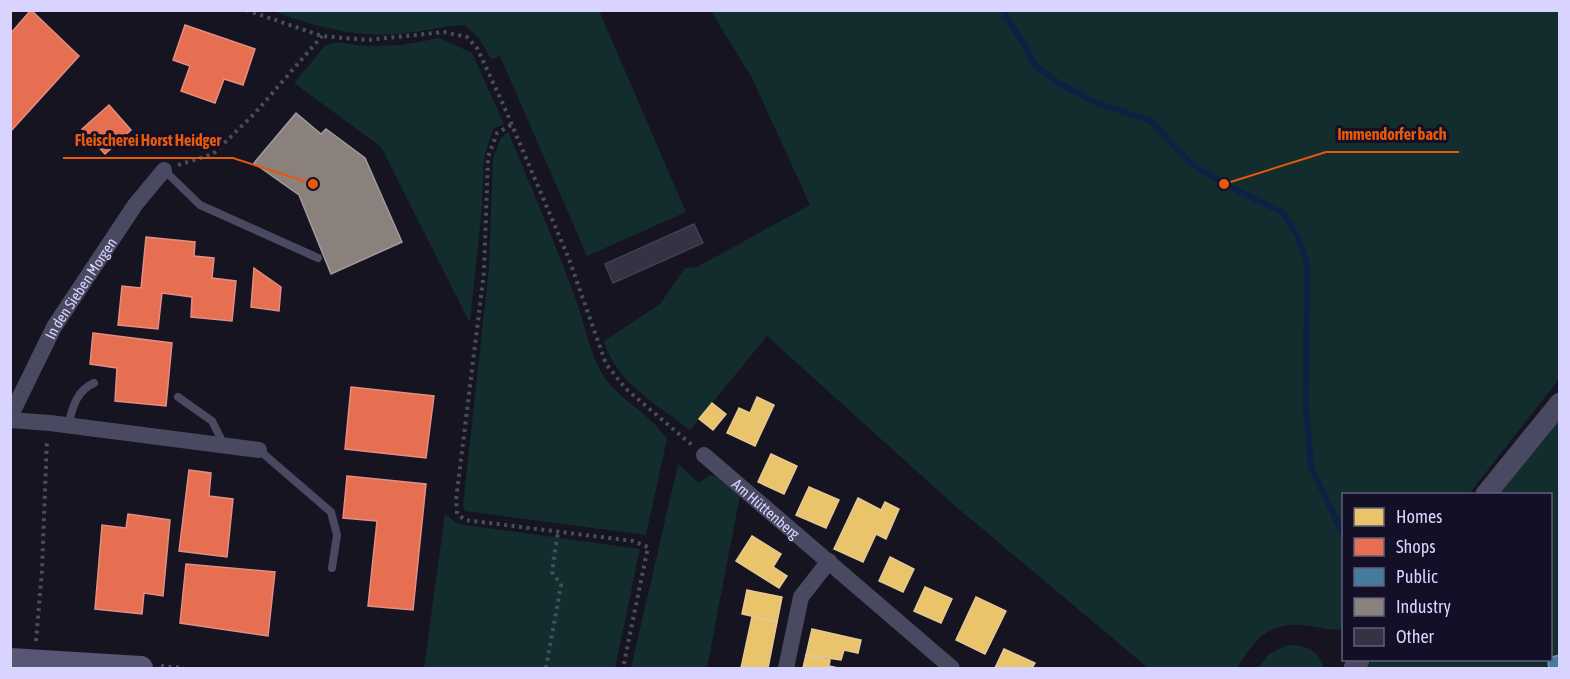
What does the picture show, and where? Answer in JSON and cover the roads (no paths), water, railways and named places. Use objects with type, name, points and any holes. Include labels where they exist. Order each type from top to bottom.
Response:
[{"type":"main road","points":[[22,660],[141,669]]},
{"type":"street","name":"In den Sieben Morgen","points":[[164,170],[135,205],[54,327],[10,418],[260,450]]},
{"type":"street","points":[[1488,493],[1560,403]]},
{"type":"street","name":"Am Hüttenberg","points":[[704,455],[830,561],[951,669]]},
{"type":"street","points":[[786,669],[801,597],[830,561]]},
{"type":"lane","points":[[164,170],[200,205],[318,258]]},
{"type":"lane","points":[[68,425],[75,398],[86,386],[94,383]]},
{"type":"lane","points":[[177,397],[212,421],[224,445]]},
{"type":"lane","points":[[260,450],[331,512],[337,535],[332,568]]},
{"type":"waterway","points":[[1003,10],[1037,67],[1057,82],[1094,102],[1151,121],[1190,163],[1224,184],[1282,212],[1298,237],[1307,264],[1306,407],[1311,467],[1342,532]]},
{"type":"place","name":"Fleischerei Horst Heidger","points":[[313,184]]},
{"type":"place","name":"Immendorfer bach","points":[[1224,184]]}]
